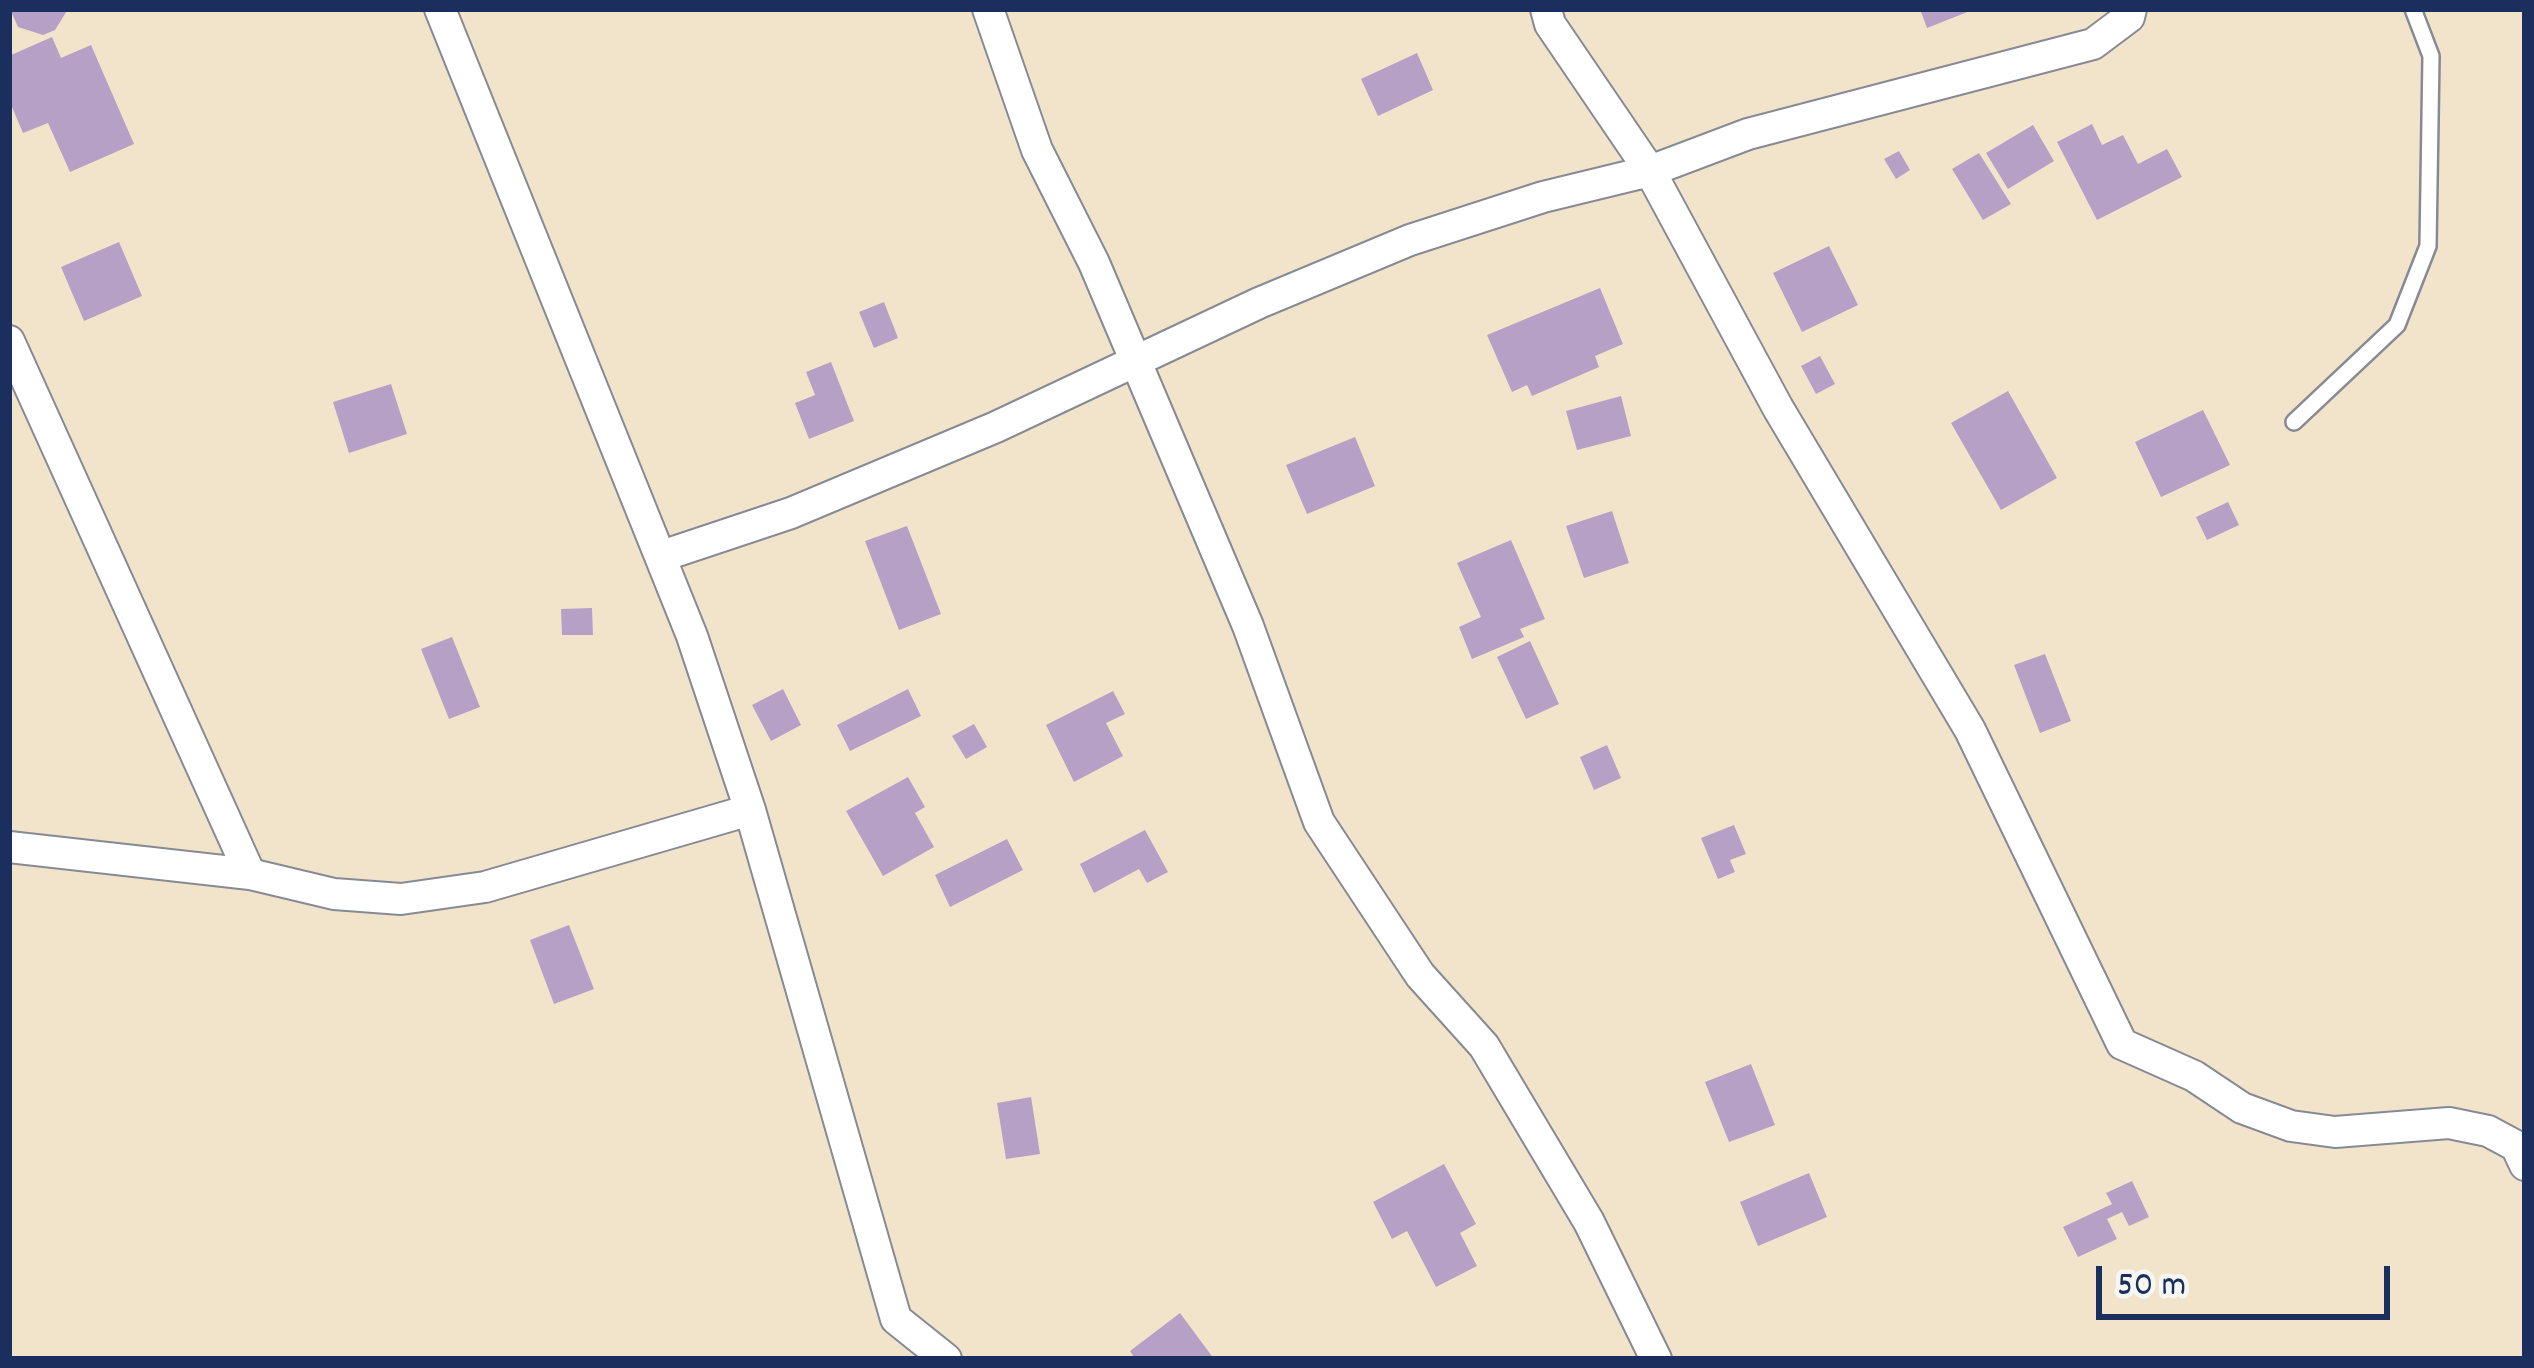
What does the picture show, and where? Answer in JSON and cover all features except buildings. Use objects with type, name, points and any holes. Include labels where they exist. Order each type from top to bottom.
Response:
[{"type":"street","points":[[440,9],[662,556],[750,810],[896,1319],[946,1359]]},
{"type":"street","points":[[988,9],[1036,150],[1094,263],[1248,626],[1318,822],[1420,975],[1484,1046],[1589,1222],[1656,1359]]},
{"type":"street","points":[[1546,9],[1550,24],[1650,171],[1778,408],[1970,730],[2122,1044],[2194,1076],[2242,1108],[2291,1126],[2335,1132],[2449,1123],[2488,1131],[2516,1146],[2525,1165]]},
{"type":"street","points":[[662,556],[791,513],[996,428],[1133,361],[1410,240],[1543,197],[1650,171],[1748,134],[2093,44],[2129,16],[2131,9]]},
{"type":"street","points":[[9,340],[250,874]]},
{"type":"street","points":[[9,847],[250,874],[334,894],[401,898],[485,887],[750,810]]},
{"type":"lane","points":[[2294,422],[2397,325],[2428,246],[2432,56],[2413,9]]}]
